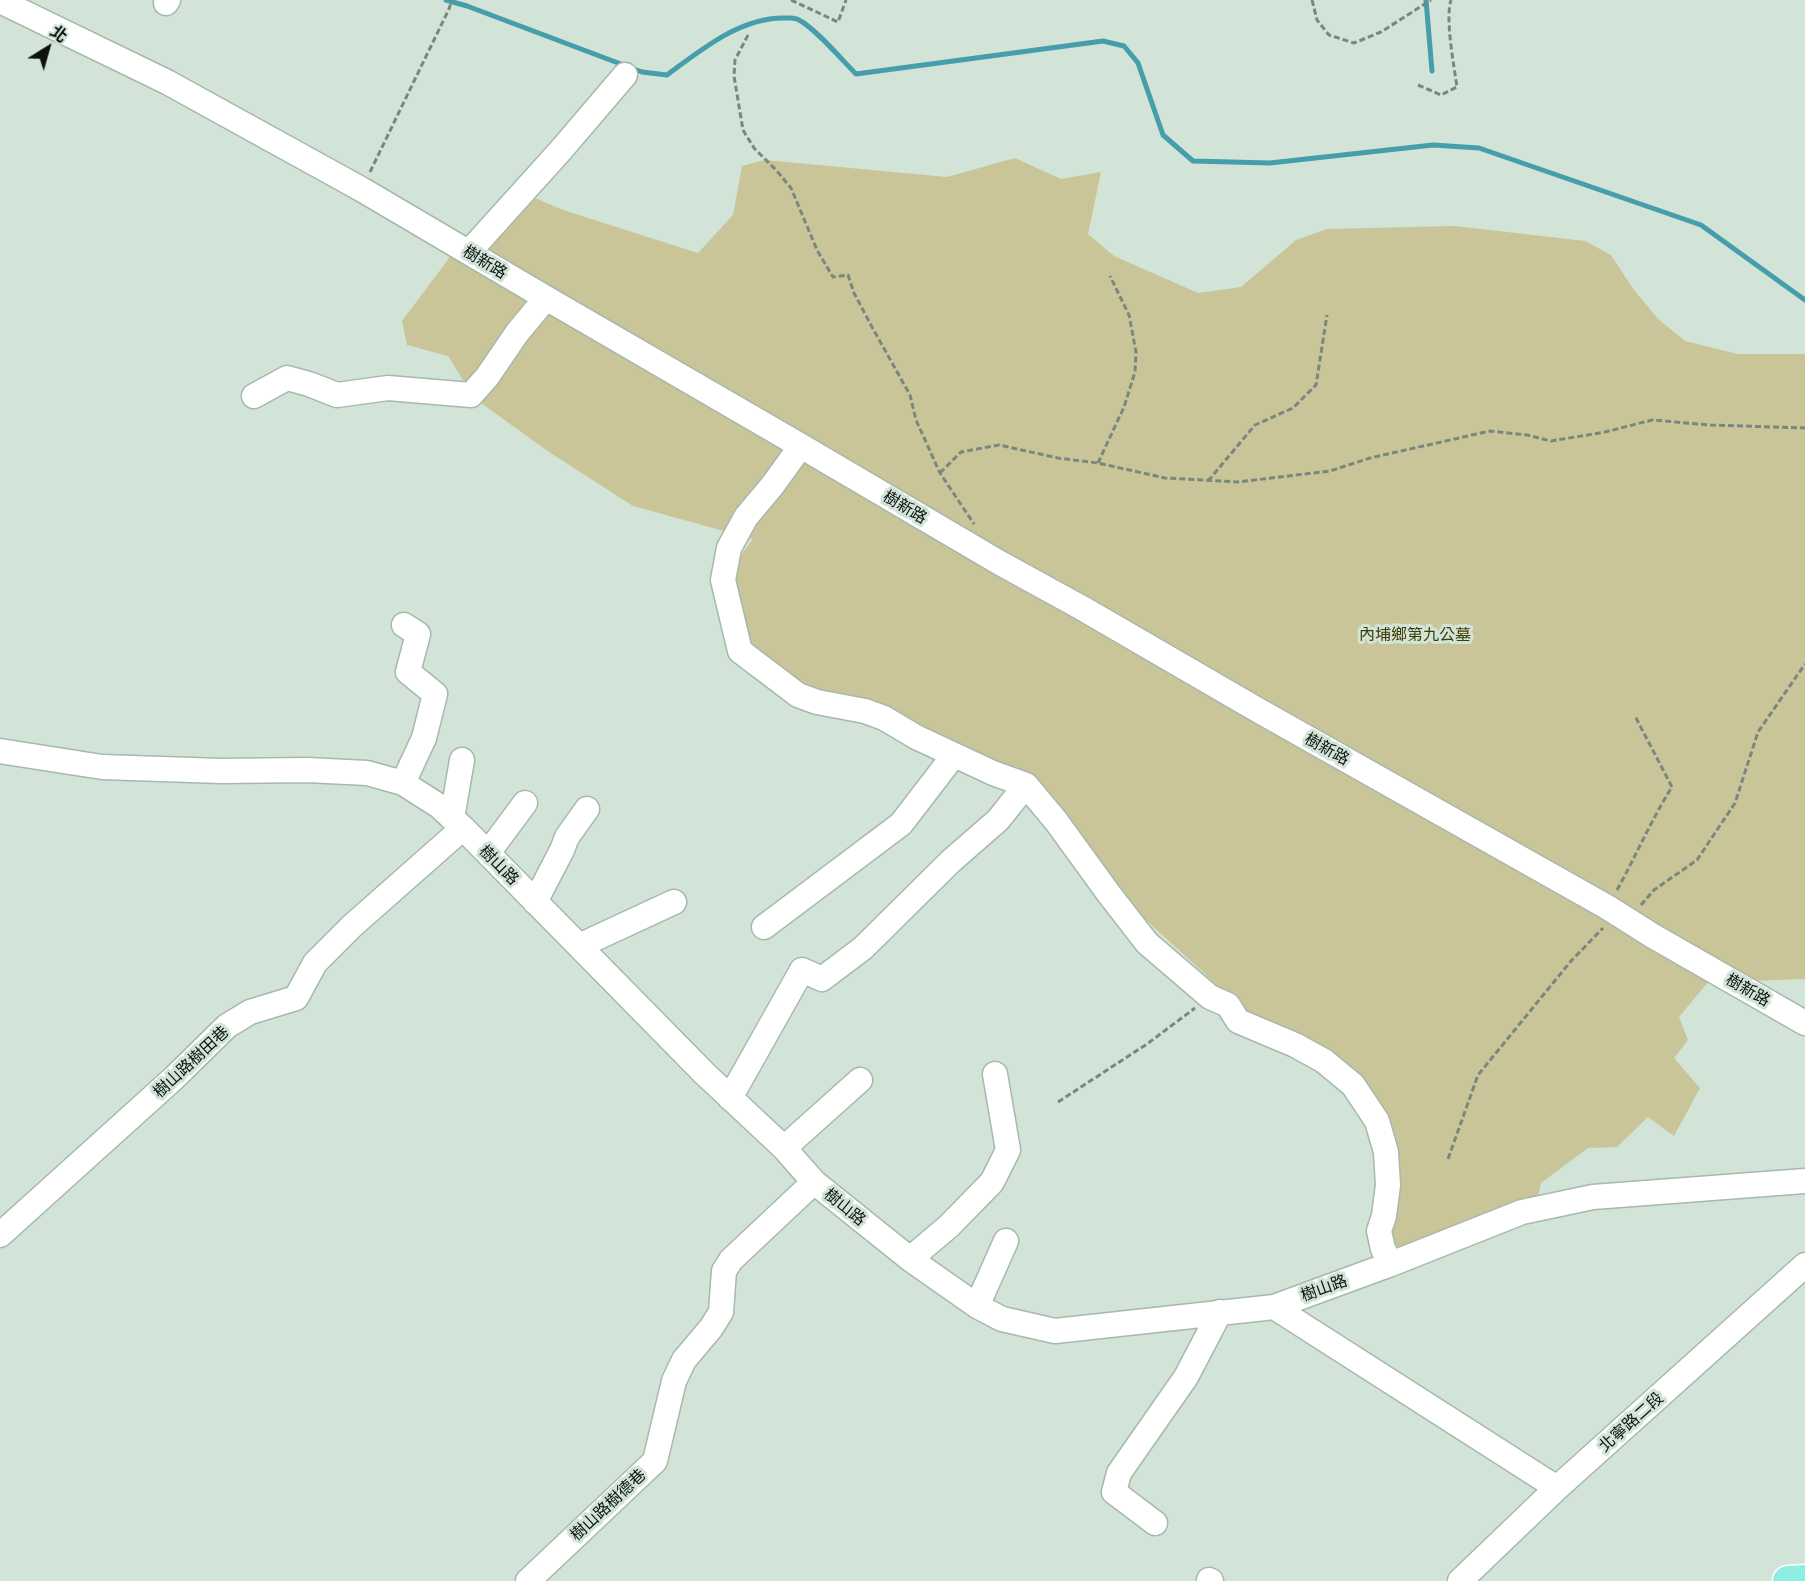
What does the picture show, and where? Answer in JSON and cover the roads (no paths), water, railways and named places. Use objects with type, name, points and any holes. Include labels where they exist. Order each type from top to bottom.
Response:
[{"type":"main road","points":[[1788,1581],[1805,1580]]},
{"type":"street","name":"樹新路","points":[[0,1],[167,82],[362,189],[1000,563],[1607,907],[1805,1023]]},
{"type":"street","points":[[469,252],[625,75]]},
{"type":"street","points":[[254,396],[287,378],[338,395],[388,388],[471,395],[546,298]]},
{"type":"street","points":[[801,446],[746,517],[729,548],[723,580],[740,651],[798,695],[817,702],[866,711],[884,718],[916,737],[954,755],[1026,785],[1056,821],[1147,944],[1210,997],[1228,1005],[1238,1021],[1295,1045],[1324,1061],[1353,1085],[1377,1121],[1386,1152],[1388,1185],[1384,1216],[1379,1231],[1383,1249],[1391,1264]]},
{"type":"street","points":[[403,783],[424,738],[435,694],[408,672],[418,634],[404,625]]},
{"type":"street","name":"樹山路","points":[[0,751],[102,767],[367,773],[403,783],[458,823],[705,1074],[784,1148],[814,1182],[910,1259],[977,1306],[1002,1319],[1054,1331],[1274,1307],[1522,1212],[1593,1197],[1805,1181]]},
{"type":"street","points":[[764,927],[901,824],[954,755]]},
{"type":"street","points":[[458,823],[462,760]]},
{"type":"street","points":[[730,1098],[802,970],[822,979],[863,948],[951,861],[998,820],[1026,785]]},
{"type":"street","points":[[488,853],[525,803]]},
{"type":"street","points":[[536,902],[567,837],[587,809]]},
{"type":"street","name":"樹山路樹田巷","points":[[0,1235],[174,1078],[227,1026],[250,1012],[297,998],[315,963],[458,823]]},
{"type":"street","points":[[579,946],[674,902]]},
{"type":"street","points":[[910,1259],[949,1226],[992,1182],[1008,1150],[995,1074]]},
{"type":"street","points":[[784,1148],[860,1080]]},
{"type":"street","name":"樹山路樹德巷","points":[[528,1581],[654,1461],[674,1381],[684,1360],[696,1348],[721,1312],[724,1271],[731,1260],[753,1238],[814,1182]]},
{"type":"street","points":[[977,1306],[1006,1241]]},
{"type":"street","name":"北寧路二段","points":[[1460,1581],[1557,1488],[1805,1265]]},
{"type":"street","points":[[1274,1307],[1557,1488]]},
{"type":"street","points":[[1155,1523],[1114,1492],[1119,1473],[1185,1377],[1220,1312]]},
{"type":"waterway","points":[[446,0],[642,72],[667,75],[723,36],[770,19],[796,18],[806,24],[856,74],[1103,41],[1124,46],[1138,63],[1163,135],[1193,161],[1270,163],[1433,145],[1479,148],[1701,225],[1805,300]]},
{"type":"waterway","points":[[1426,0],[1432,71]]},
{"type":"park label","name":"內埔鄉第九公墓","points":[[1415,635]]}]
